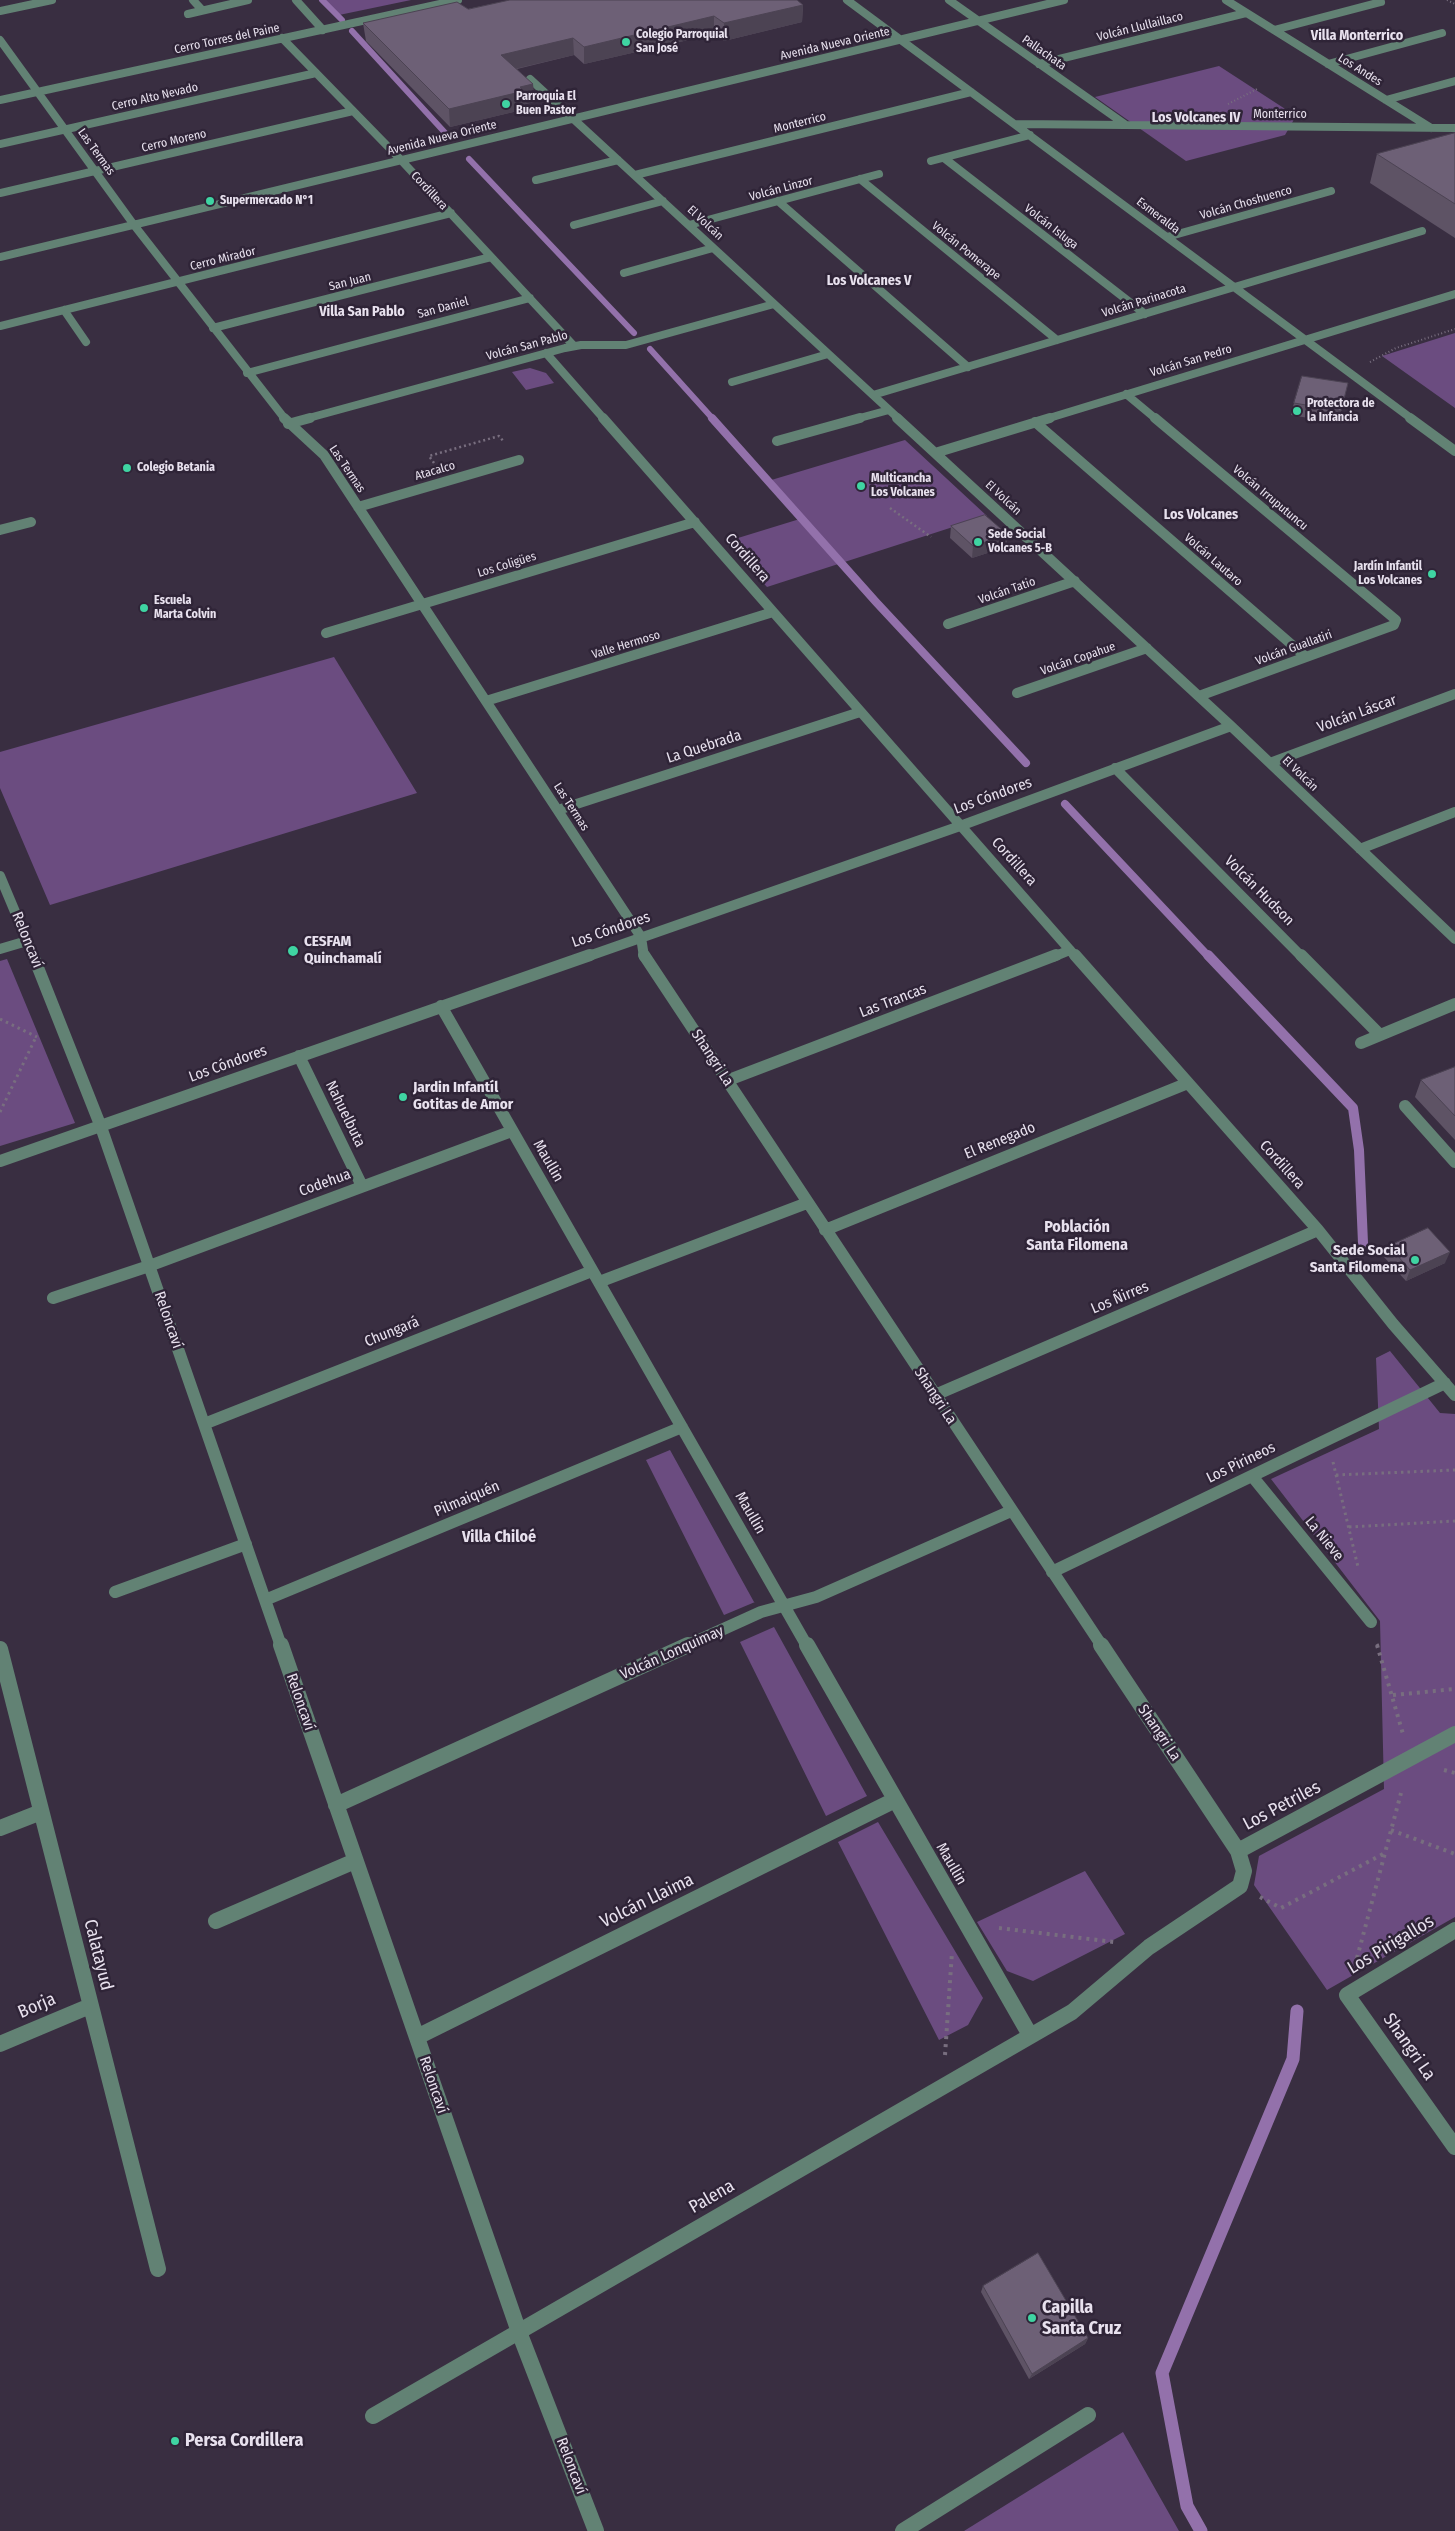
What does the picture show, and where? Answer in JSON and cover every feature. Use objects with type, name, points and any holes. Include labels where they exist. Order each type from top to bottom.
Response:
[{"type":"street","points":[[0,11],[52,0]]},
{"type":"street","points":[[193,0],[202,10]]},
{"type":"street","points":[[188,14],[248,0]]},
{"type":"street","points":[[296,0],[323,30]]},
{"type":"street","name":"Cerro Torres del Paine","points":[[0,100],[323,30],[444,1],[458,0]]},
{"type":"street","name":"Esmeralda","points":[[847,0],[1455,451]]},
{"type":"street","name":"Pallachata","points":[[949,0],[1126,125]]},
{"type":"street","name":"Avenida Nueva Oriente","points":[[0,257],[979,21],[1043,2],[1064,0]]},
{"type":"street","name":"Los Andes","points":[[1226,0],[1431,128]]},
{"type":"street","points":[[444,1],[453,9]]},
{"type":"street","points":[[1274,30],[1381,2]]},
{"type":"street","name":"Volcán Llullaillaco","points":[[1040,64],[1246,13]]},
{"type":"street","points":[[1328,64],[1442,34]]},
{"type":"street","name":"Cordillera","points":[[282,38],[401,160],[574,346]]},
{"type":"street","name":"Las Termas","points":[[0,40],[3,50],[37,91],[134,225],[247,373],[288,424],[321,451],[641,937]]},
{"type":"street","name":"Cerro Alto Nevado","points":[[0,144],[316,73]]},
{"type":"street","name":"El Volcán","points":[[530,79],[1199,696],[1455,939]]},
{"type":"street","points":[[1386,100],[1455,81]]},
{"type":"street","name":"Monterrico","points":[[635,175],[971,92]]},
{"type":"street","name":"Cerro Moreno","points":[[0,193],[353,111]]},
{"type":"street","name":"Monterrico","points":[[1014,124],[1455,128]]},
{"type":"street","points":[[931,161],[1030,135]]},
{"type":"street","name":"Volcán Isluga","points":[[944,158],[1145,314]]},
{"type":"street","points":[[536,180],[618,160]]},
{"type":"street","name":"Volcán Linzor","points":[[689,225],[879,174]]},
{"type":"street","name":"Volcán Pomerape","points":[[860,179],[1057,340]]},
{"type":"street","name":"Volcán Choshuenco","points":[[1167,237],[1331,191]]},
{"type":"street","points":[[574,225],[663,201]]},
{"type":"street","points":[[778,201],[968,367]]},
{"type":"street","name":"Cerro Mirador","points":[[0,326],[450,214]]},
{"type":"street","name":"Volcán Parinacota","points":[[873,395],[1422,231]]},
{"type":"street","points":[[624,273],[713,248]]},
{"type":"street","name":"San Juan","points":[[214,328],[491,257]]},
{"type":"street","name":"Volcán San Pedro","points":[[935,453],[1455,294]]},
{"type":"street","name":"San Daniel","points":[[247,373],[530,298]]},
{"type":"street","name":"Volcán San Pablo","points":[[288,424],[574,346],[626,345],[774,304]]},
{"type":"street","points":[[64,310],[86,342]]},
{"type":"street","name":"Cordillera","points":[[546,353],[960,826],[1318,1230],[1393,1324],[1455,1395]]},
{"type":"street","points":[[732,382],[828,354]]},
{"type":"street","name":"Volcán Irruputuncu","points":[[1126,394],[1393,617],[1396,623]]},
{"type":"street","points":[[777,441],[889,410]]},
{"type":"street","name":"Volcán Lautaro","points":[[1035,422],[1306,657]]},
{"type":"street","name":"Atacalco","points":[[358,506],[519,460]]},
{"type":"street","points":[[0,530],[32,522]]},
{"type":"street","name":"Los Coligües","points":[[326,632],[695,522]]},
{"type":"street","name":"Volcán Tatio","points":[[948,624],[1075,581]]},
{"type":"street","name":"Valle Hermoso","points":[[486,701],[773,612]]},
{"type":"street","name":"Volcán Guallatiri","points":[[1199,696],[1396,623]]},
{"type":"street","name":"Volcán Copahue","points":[[1018,693],[1147,648]]},
{"type":"street","name":"Volcán Láscar","points":[[1270,763],[1455,694]]},
{"type":"street","name":"La Quebrada","points":[[558,810],[860,712]]},
{"type":"street","name":"Los Cóndores","points":[[0,1161],[960,826],[1231,726]]},
{"type":"street","name":"Volcán Hudson","points":[[1116,768],[1380,1035]]},
{"type":"street","points":[[1360,849],[1455,812]]},
{"type":"street","name":"Reloncaví","points":[[0,876],[63,1027],[101,1127],[519,2332],[596,2531]]},
{"type":"street","name":"Shangri La","points":[[641,937],[644,956],[1238,1852]]},
{"type":"street","points":[[0,949],[27,941]]},
{"type":"street","name":"Las Trancas","points":[[726,1080],[1070,950]]},
{"type":"street","points":[[1361,1043],[1455,1004]]},
{"type":"street","name":"Maullin","points":[[441,1006],[1030,2035]]},
{"type":"street","name":"Nahuelbuta","points":[[299,1056],[362,1186]]},
{"type":"street","name":"El Renegado","points":[[825,1230],[1188,1083]]},
{"type":"street","points":[[1405,1106],[1455,1162]]},
{"type":"street","name":"Codehua","points":[[53,1298],[149,1266],[512,1130]]},
{"type":"street","name":"Chungará","points":[[204,1424],[595,1276],[807,1203]]},
{"type":"street","name":"Los Ñirres","points":[[935,1395],[1318,1230]]},
{"type":"street","name":"Los Pirineos","points":[[1052,1572],[1445,1383]]},
{"type":"street","name":"Pilmaiquén","points":[[265,1600],[682,1427]]},
{"type":"street","name":"La Nieve","points":[[1252,1476],[1371,1622]]},
{"type":"street","name":"Volcán Lonquimay","points":[[336,1805],[761,1612],[816,1597],[1012,1511]]},
{"type":"street","points":[[115,1592],[246,1544]]},
{"type":"street","name":"Calatayud","points":[[0,1649],[158,2270]]},
{"type":"street","name":"Los Petriles","points":[[1240,1886],[1244,1871],[1238,1852],[1455,1734]]},
{"type":"street","name":"Volcán Llaima","points":[[417,2037],[895,1800]]},
{"type":"street","points":[[0,1828],[41,1812]]},
{"type":"street","points":[[216,1921],[355,1860]]},
{"type":"street","points":[[1149,1947],[1240,1886]]},
{"type":"street","name":"Los Pirigallos","points":[[1347,1995],[1455,1930]]},
{"type":"street","name":"Palena","points":[[373,2416],[1072,2012],[1149,1947]]},
{"type":"street","name":"Shangri La","points":[[1347,1995],[1455,2147]]},
{"type":"street","name":"Borja","points":[[0,2044],[90,2006]]},
{"type":"street","points":[[903,2531],[1088,2415]]},
{"type":"path","points":[[1447,0],[1455,4]]},
{"type":"path","points":[[1350,372],[1396,348],[1455,329]]},
{"type":"path","points":[[890,508],[931,537]]},
{"type":"path","points":[[0,1018],[36,1037]]},
{"type":"path","points":[[0,1112],[36,1037],[63,1027]]},
{"type":"path","points":[[1336,1476],[1455,1470]]},
{"type":"path","points":[[1349,1526],[1455,1521]]},
{"type":"path","points":[[1393,1695],[1455,1689]]},
{"type":"path","points":[[1347,1995],[1410,1758]]},
{"type":"path","points":[[1391,1830],[1455,1854]]},
{"type":"path","points":[[1240,1886],[1281,1908],[1385,1853]]},
{"type":"path","points":[[944,2086],[955,1904]]},
{"type":"path","points":[[966,1924],[1149,1947]]},
{"type":"shaded area","points":[[325,0],[411,0],[339,15]]},
{"type":"shaded area","points":[[1219,66],[1296,116],[1285,135],[1186,161],[1095,97]]},
{"type":"shaded area","points":[[1455,333],[1455,408],[1382,356]]},
{"type":"shaded area","points":[[530,368],[546,373],[554,383],[526,390],[512,372]]},
{"type":"shaded area","points":[[905,440],[987,516],[767,587],[725,542],[803,518],[768,481]]},
{"type":"shaded area","points":[[334,657],[417,793],[50,905],[0,788],[0,752]]},
{"type":"shaded area","points":[[7,959],[75,1123],[0,1146],[0,961]]},
{"type":"shaded area","points":[[1390,1351],[1440,1413],[1455,1414],[1455,1917],[1327,1990],[1254,1885],[1259,1856],[1384,1789],[1380,1621],[1271,1479],[1379,1429],[1376,1358]]},
{"type":"shaded area","points":[[670,1450],[755,1602],[724,1615],[646,1460]]},
{"type":"shaded area","points":[[774,1627],[867,1796],[826,1816],[740,1642]]},
{"type":"shaded area","points":[[878,1822],[983,1998],[968,2025],[939,2040],[838,1842]]},
{"type":"shaded area","points":[[1085,1871],[1125,1934],[1033,1981],[1007,1971],[977,1922]]},
{"type":"shaded area","points":[[1123,2432],[1179,2531],[964,2531]]},
{"type":"building","points":[[510,0],[797,0],[803,5],[724,23],[714,16],[584,47],[573,38],[501,55],[533,84],[520,87],[524,91],[449,109],[363,23],[457,2],[468,9]]},
{"type":"building","points":[[1455,133],[1455,204],[1377,154]]},
{"type":"building","points":[[1302,376],[1348,383],[1341,411],[1294,403]]},
{"type":"building","points":[[985,515],[1008,535],[973,546],[951,526]]},
{"type":"building","points":[[1455,1067],[1455,1116],[1421,1080]]},
{"type":"building","points":[[1428,1228],[1450,1252],[1410,1270],[1389,1246]]},
{"type":"building","name":"Capilla Santa Cruz","points":[[1038,2253],[1088,2338],[1032,2374],[983,2286]]},
{"type":"waterway","points":[[322,0],[342,20]]},
{"type":"waterway","points":[[352,31],[448,136]]},
{"type":"waterway","points":[[469,159],[634,333]]},
{"type":"waterway","points":[[650,349],[713,419]]},
{"type":"waterway","points":[[712,418],[876,602],[1026,763]]},
{"type":"waterway","points":[[1065,804],[1209,957]]},
{"type":"waterway","points":[[1208,955],[1353,1108],[1359,1150],[1363,1243]]},
{"type":"waterway","points":[[1201,2531],[1187,2506],[1162,2373],[1293,2059],[1297,2011]]},
{"type":"place","name":"Colegio Parroquial San José","points":[[626,42]]},
{"type":"place","name":"Parroquia El Buen Pastor","points":[[506,104]]},
{"type":"place","name":"Supermercado N°1","points":[[210,201]]},
{"type":"place","name":"Protectora de la Infancia","points":[[1297,411]]},
{"type":"place","name":"Colegio Betania","points":[[127,468]]},
{"type":"place","name":"Multicancha Los Volcanes","points":[[861,486]]},
{"type":"place","name":"Sede Social Volcanes 5-B","points":[[978,542]]},
{"type":"place","name":"Jardín Infantil Los Volcanes","points":[[1432,574]]},
{"type":"place","name":"Escuela Marta Colvin","points":[[144,608]]},
{"type":"place","name":"CESFAM Quinchamalí","points":[[293,951]]},
{"type":"place","name":"Jardin Infantíl Gotitas de Amor","points":[[403,1097]]},
{"type":"place","name":"Sede Social Santa Filomena","points":[[1415,1260]]},
{"type":"place","name":"Capilla Santa Cruz","points":[[1032,2318]]},
{"type":"place","name":"Persa Cordillera","points":[[175,2441]]},
{"type":"district","name":"Villa Monterrico","points":[[1357,36]]},
{"type":"district","name":"Los Volcanes IV","points":[[1196,118]]},
{"type":"district","name":"Los Volcanes V","points":[[869,281]]},
{"type":"district","name":"Villa San Pablo","points":[[362,312]]},
{"type":"district","name":"Los Volcanes","points":[[1201,515]]},
{"type":"district","name":"Población Santa Filomena","points":[[1077,1237]]},
{"type":"district","name":"Villa Chiloé","points":[[499,1538]]}]
